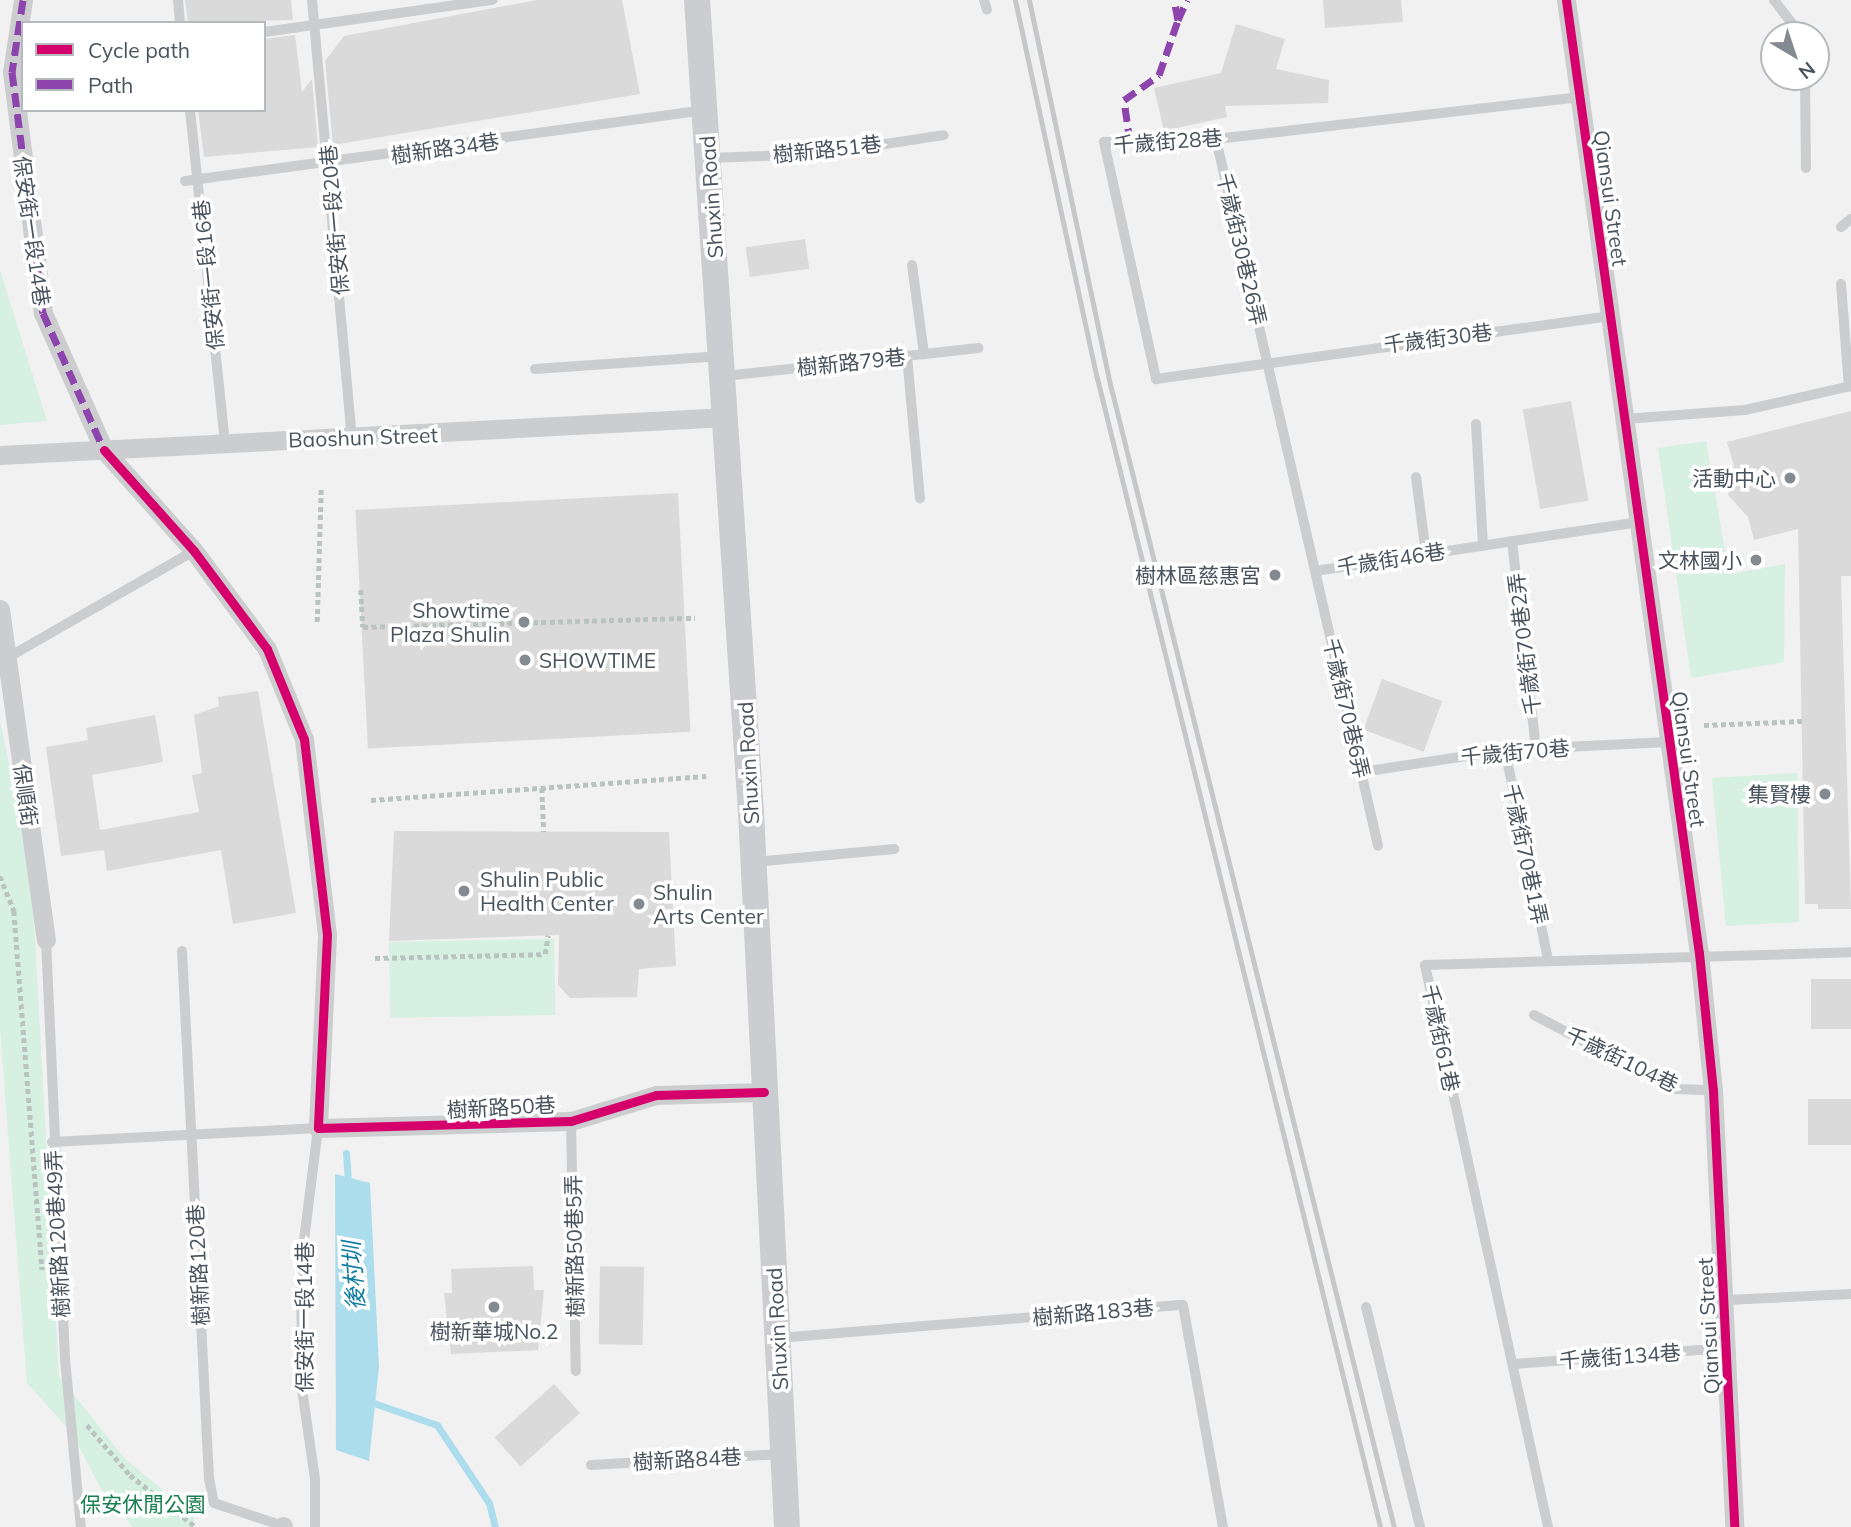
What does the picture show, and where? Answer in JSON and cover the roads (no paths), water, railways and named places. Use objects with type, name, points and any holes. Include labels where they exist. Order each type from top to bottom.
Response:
[{"type":"main road","name":"Shuxin Road","points":[[697,0],[724,366],[754,863],[787,1527]]},
{"type":"street","name":"保安街一段14巷","points":[[21,21],[23,0]]},
{"type":"street","name":"Qiansui Street","points":[[1566,0],[1699,953],[1713,1090],[1726,1300],[1734,1527]]},
{"type":"street","name":"保安街一段14巷","points":[[21,24],[17,71],[21,108]]},
{"type":"street","name":"保安街一段14巷","points":[[21,112],[43,313],[104,450],[194,551],[267,649],[304,739],[320,846],[326,982],[318,1128]]},
{"type":"street","name":"Baoshun Street","points":[[0,455],[225,441],[352,439],[727,417]]},
{"type":"street","name":"保順街","points":[[0,609],[46,940]]},
{"type":"street","name":"樹新路50巷","points":[[318,1128],[571,1121],[656,1095],[764,1092]]},
{"type":"lane","points":[[178,0],[180,21]]},
{"type":"lane","name":"保安街一段20巷","points":[[313,0],[330,165],[352,439]]},
{"type":"lane","points":[[266,32],[493,0]]},
{"type":"lane","points":[[1774,0],[1790,21]]},
{"type":"lane","points":[[1805,91],[1806,168]]},
{"type":"lane","name":"千歲街28巷","points":[[1267,360],[1156,379],[1104,142],[1216,139],[1580,97]]},
{"type":"lane","name":"樹新路34巷","points":[[185,181],[330,165],[705,110]]},
{"type":"lane","name":"保安街一段16巷","points":[[190,112],[225,441]]},
{"type":"lane","name":"樹新路51巷","points":[[709,158],[819,154],[944,135]]},
{"type":"lane","name":"千歲街30巷26弄","points":[[1216,139],[1267,360]]},
{"type":"lane","points":[[1842,227],[1851,219]]},
{"type":"lane","points":[[912,265],[924,354]]},
{"type":"lane","points":[[1625,419],[1745,410],[1850,387],[1841,284]]},
{"type":"lane","name":"千歲街30巷","points":[[1267,360],[1609,316]]},
{"type":"lane","name":"樹新路79巷","points":[[535,369],[724,366],[907,356],[978,348]]},
{"type":"lane","points":[[907,356],[920,498]]},
{"type":"lane","name":"千歲街46巷","points":[[1267,360],[1315,571],[1639,522]]},
{"type":"lane","points":[[1476,424],[1483,545]]},
{"type":"lane","points":[[1416,477],[1426,554]]},
{"type":"lane","name":"千歲街70巷2弄","points":[[1512,541],[1536,748]]},
{"type":"lane","points":[[7,658],[194,551]]},
{"type":"lane","name":"千歲街70巷6弄","points":[[1315,571],[1378,846]]},
{"type":"lane","name":"千歲街70巷","points":[[1362,772],[1505,750],[1668,742]]},
{"type":"lane","name":"千歲街70巷1弄","points":[[1505,750],[1548,959]]},
{"type":"lane","points":[[754,863],[894,849]]},
{"type":"lane","name":"樹新路120巷49弄","points":[[46,940],[52,1142],[81,1527]]},
{"type":"lane","name":"樹新路120巷","points":[[182,951],[214,1503],[284,1527]]},
{"type":"lane","name":"千歲街61巷","points":[[1548,1527],[1425,965],[1699,953],[1851,952]]},
{"type":"lane","name":"千歲街104巷","points":[[1534,1015],[1675,1089],[1713,1090]]},
{"type":"lane","name":"樹新路50巷5弄","points":[[571,1121],[576,1371]]},
{"type":"lane","points":[[52,1142],[191,1132],[318,1128]]},
{"type":"lane","name":"保安街一段14巷","points":[[315,1527],[316,1479],[302,1389],[301,1265],[318,1128]]},
{"type":"lane","points":[[1726,1300],[1851,1294]]},
{"type":"lane","name":"樹新路183巷","points":[[778,1338],[1183,1304],[1223,1527]]},
{"type":"lane","points":[[1366,1307],[1420,1527]]},
{"type":"lane","name":"千歲街134巷","points":[[1513,1364],[1727,1348]]},
{"type":"lane","name":"樹新路84巷","points":[[591,1465],[783,1454]]},
{"type":"water","points":[[335,1174],[370,1183],[379,1367],[369,1461],[336,1450]]},
{"type":"waterway","name":"後村圳","points":[[346,1153],[348,1184]]},
{"type":"waterway","points":[[368,1401],[437,1425],[489,1503],[495,1527]]},
{"type":"railway","points":[[1015,0],[1097,378],[1380,1527]]},
{"type":"railway","points":[[1029,0],[1111,388],[1394,1527]]},
{"type":"place","name":"活動中心","points":[[1790,478]]},
{"type":"place","name":"文林國小","points":[[1756,560]]},
{"type":"place","name":"樹林區慈惠宮","points":[[1275,575]]},
{"type":"place","name":"Showtime Plaza Shulin","points":[[524,622]]},
{"type":"place","name":"SHOWTIME","points":[[525,660]]},
{"type":"place","name":"集賢樓","points":[[1825,794]]},
{"type":"place","name":"Shulin Public Health Center","points":[[464,891]]},
{"type":"place","name":"Shulin Arts Center","points":[[639,904]]},
{"type":"place","name":"樹新華城No.2","points":[[494,1307]]},
{"type":"park label","name":"保安休閒公園","points":[[143,1504]]}]
